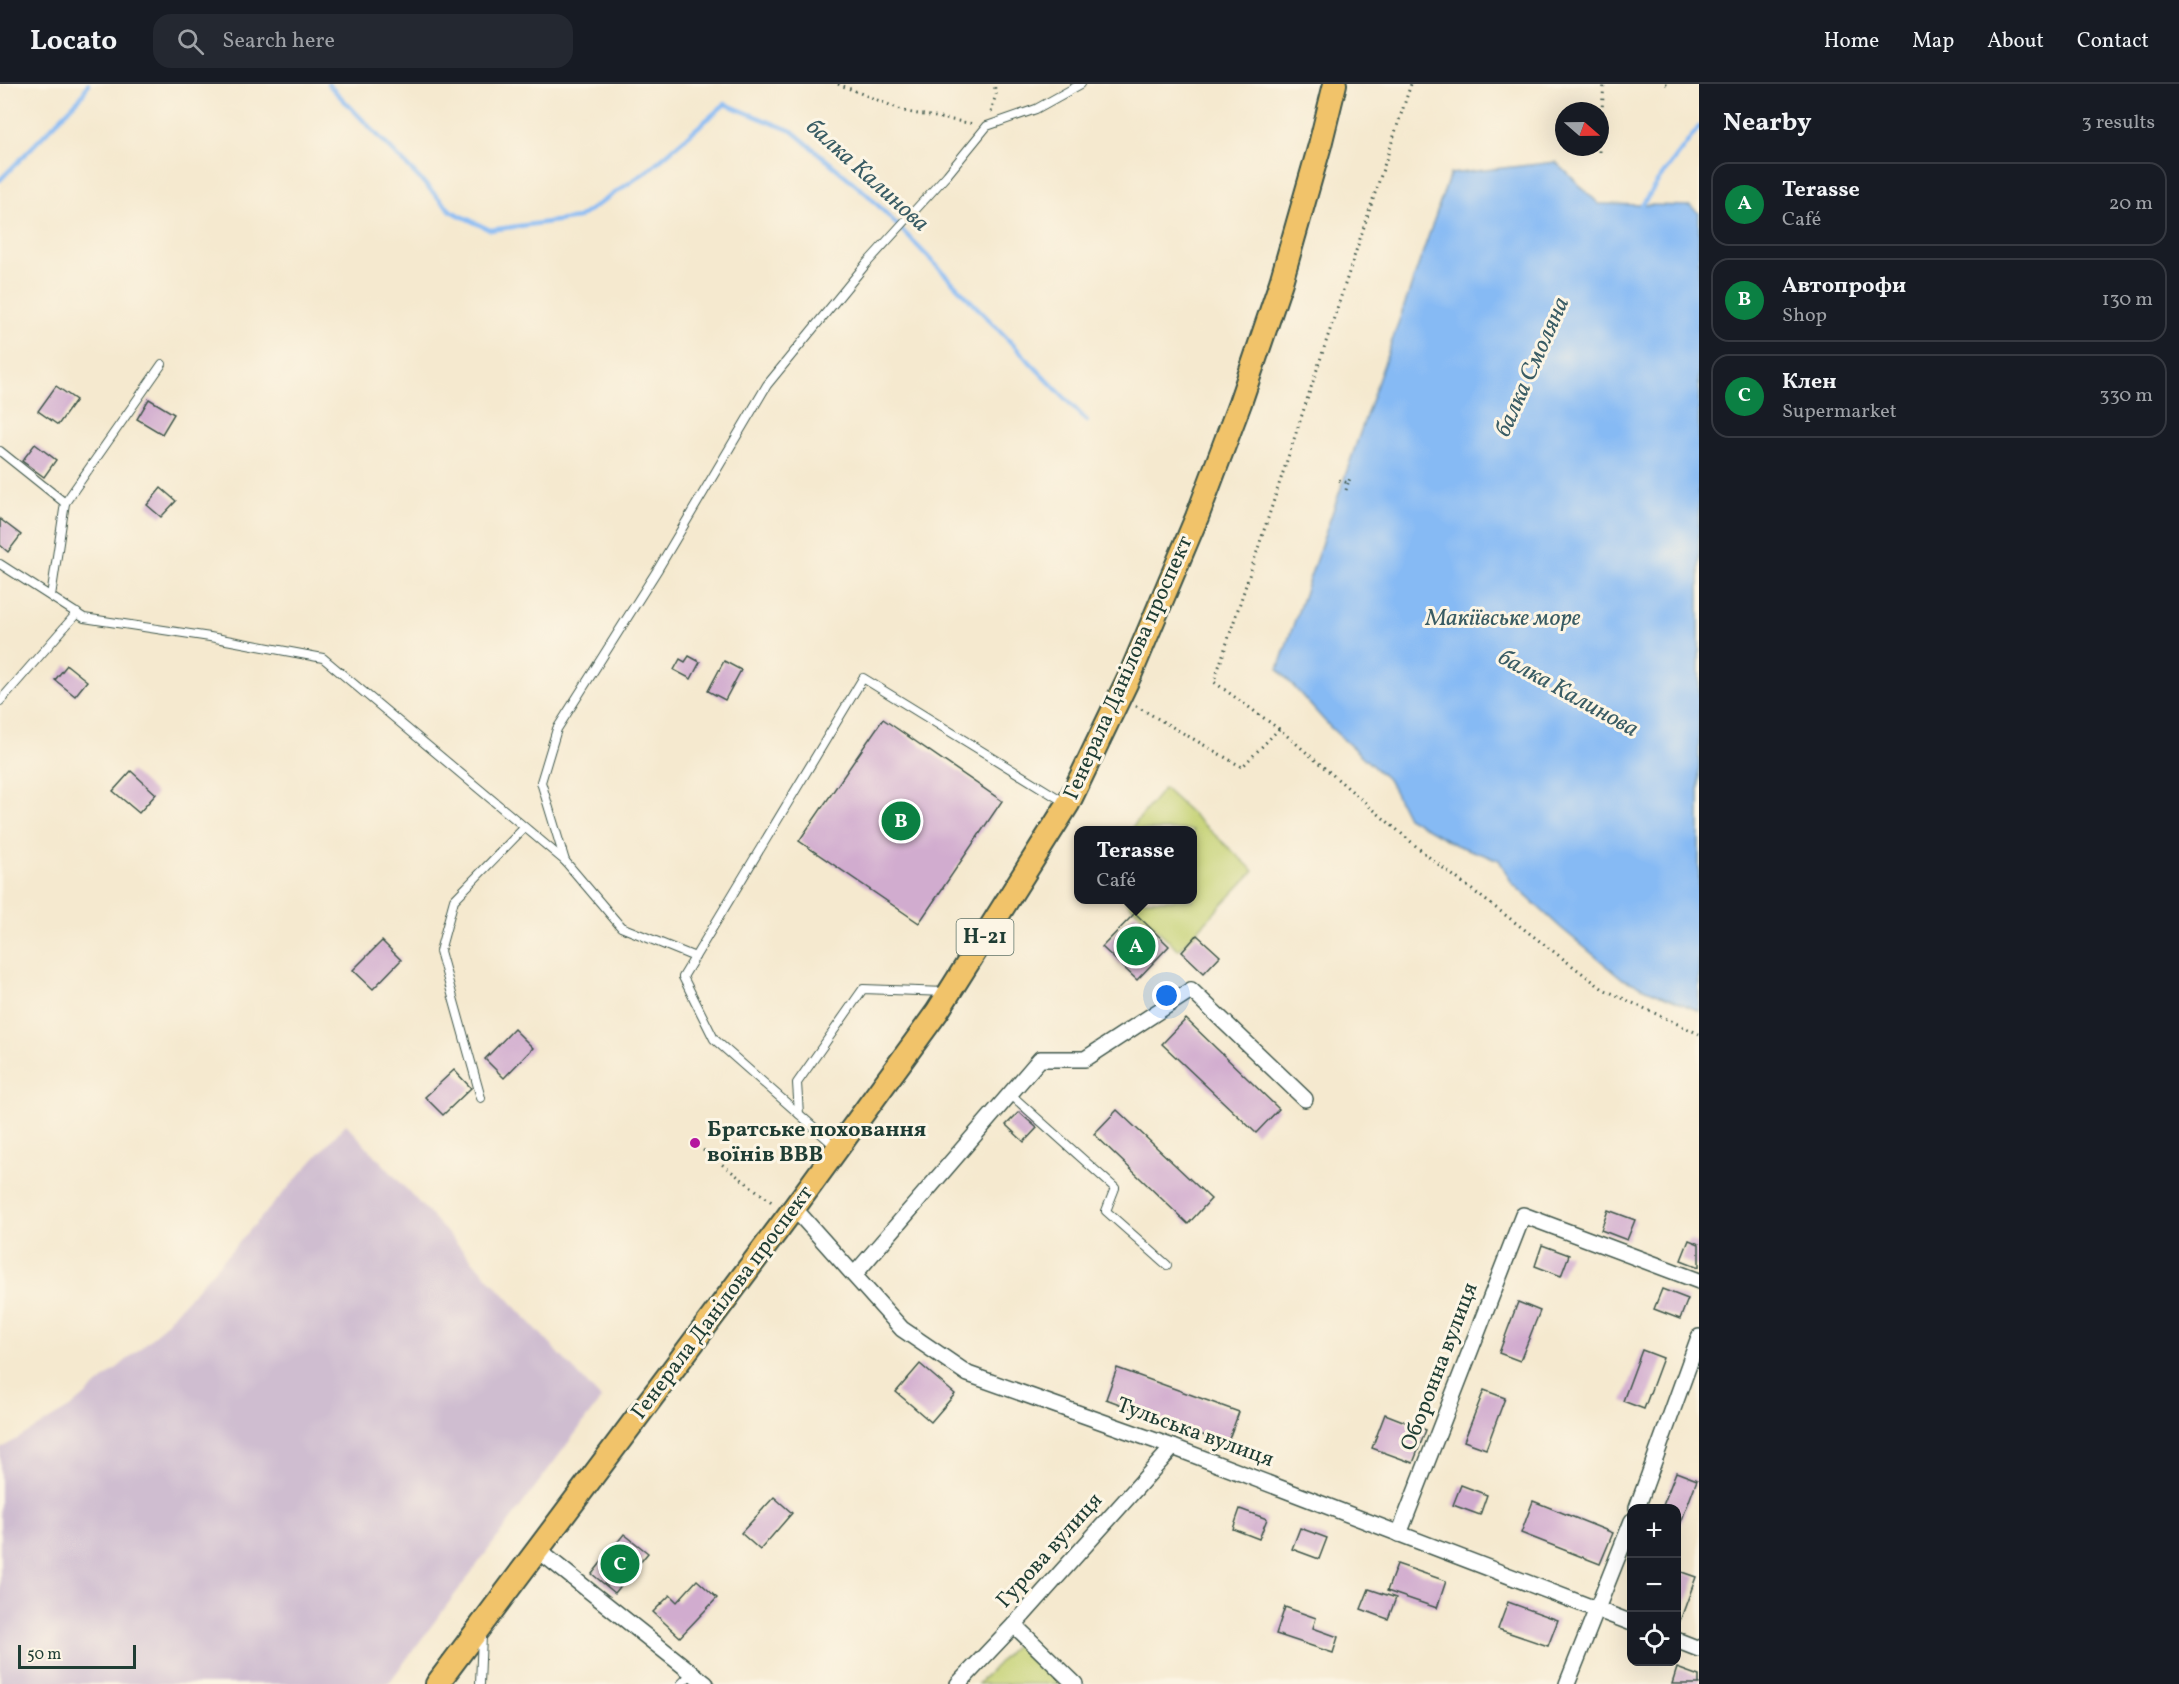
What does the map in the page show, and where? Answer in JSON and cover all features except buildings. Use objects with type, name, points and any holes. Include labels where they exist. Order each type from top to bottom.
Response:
[{"type":"main road","name":"Генерала Данілова проспект","points":[[437,1684],[838,1149],[950,992],[1068,804],[1120,696],[1197,517],[1240,404],[1281,282],[1335,84]]},
{"type":"street","points":[[854,1275],[1040,1059],[1085,1059],[1191,990],[1305,1099]]},
{"type":"street","name":"Тульська вулиця","points":[[791,1212],[854,1275],[902,1329],[968,1374],[1173,1447],[1627,1621]]},
{"type":"street","name":"Оборонна вулиця","points":[[1399,1534],[1523,1215],[1699,1281]]},
{"type":"street","points":[[1639,1504],[1699,1337]]},
{"type":"street","name":"Гурова вулиця","points":[[958,1684],[1014,1625],[1173,1447]]},
{"type":"street","points":[[1567,1684],[1627,1533]]},
{"type":"street","points":[[538,1550],[686,1679],[706,1684]]},
{"type":"street","points":[[1014,1625],[1075,1684]]},
{"type":"street","points":[[1681,1642],[1699,1649]]},
{"type":"lane","points":[[565,861],[541,782],[557,729],[658,569],[767,385],[866,264],[947,175],[987,126],[1036,109],[1081,84]]},
{"type":"lane","points":[[51,596],[65,503],[162,364]]},
{"type":"lane","points":[[0,451],[65,503]]},
{"type":"lane","points":[[0,564],[80,616],[323,658],[565,861],[621,927],[695,957]]},
{"type":"lane","points":[[0,701],[80,616]]},
{"type":"lane","points":[[838,1149],[714,1039],[683,977],[863,678],[1068,804]]},
{"type":"lane","points":[[481,1098],[440,951],[454,900],[524,828]]},
{"type":"lane","points":[[799,1114],[797,1083],[863,989],[950,992]]},
{"type":"lane","points":[[1009,1093],[1115,1188],[1106,1211],[1167,1265]]},
{"type":"lane","points":[[480,1684],[483,1623]]},
{"type":"path","points":[[838,84],[907,112],[987,126],[996,94],[994,84]]},
{"type":"path","points":[[1411,84],[1214,682],[1279,729],[1430,858],[1603,989],[1699,1034]]},
{"type":"path","points":[[1603,102],[1604,84]]},
{"type":"path","points":[[1346,490],[1351,476]]},
{"type":"path","points":[[1339,480],[1348,483]]},
{"type":"path","points":[[1120,696],[1242,767],[1279,729]]},
{"type":"path","points":[[703,1150],[791,1212]]},
{"type":"shaded area","points":[[346,1124],[601,1399],[388,1684],[0,1684],[0,1449],[73,1406],[151,1339]]},
{"type":"green space","points":[[1164,788],[1254,871],[1179,950],[1129,904],[1197,904],[1197,826],[1133,826]]},
{"type":"green space","points":[[1018,1643],[1060,1684],[978,1684]]},
{"type":"water","name":"Макіївське море","points":[[1556,162],[1599,204],[1690,206],[1699,213],[1699,1011],[1623,979],[1561,928],[1512,883],[1499,860],[1456,845],[1407,817],[1389,781],[1331,728],[1278,669],[1450,174]]},
{"type":"waterway","points":[[0,180],[82,96],[88,84]]},
{"type":"waterway","name":"балка Калинова","points":[[328,84],[451,211],[490,230],[578,218],[647,171],[725,104],[792,131],[868,195],[1087,421]]},
{"type":"waterway","name":"балка Смоляна","points":[[1639,210],[1699,127]]},
{"type":"place","name":"Автопрофи","points":[[901,821]]},
{"type":"place","name":"Terasse","points":[[1136,946]]},
{"type":"place","name":"Братське поховання воїнів ВВВ","points":[[695,1143]]},
{"type":"place","name":"Клен","points":[[620,1564]]}]
